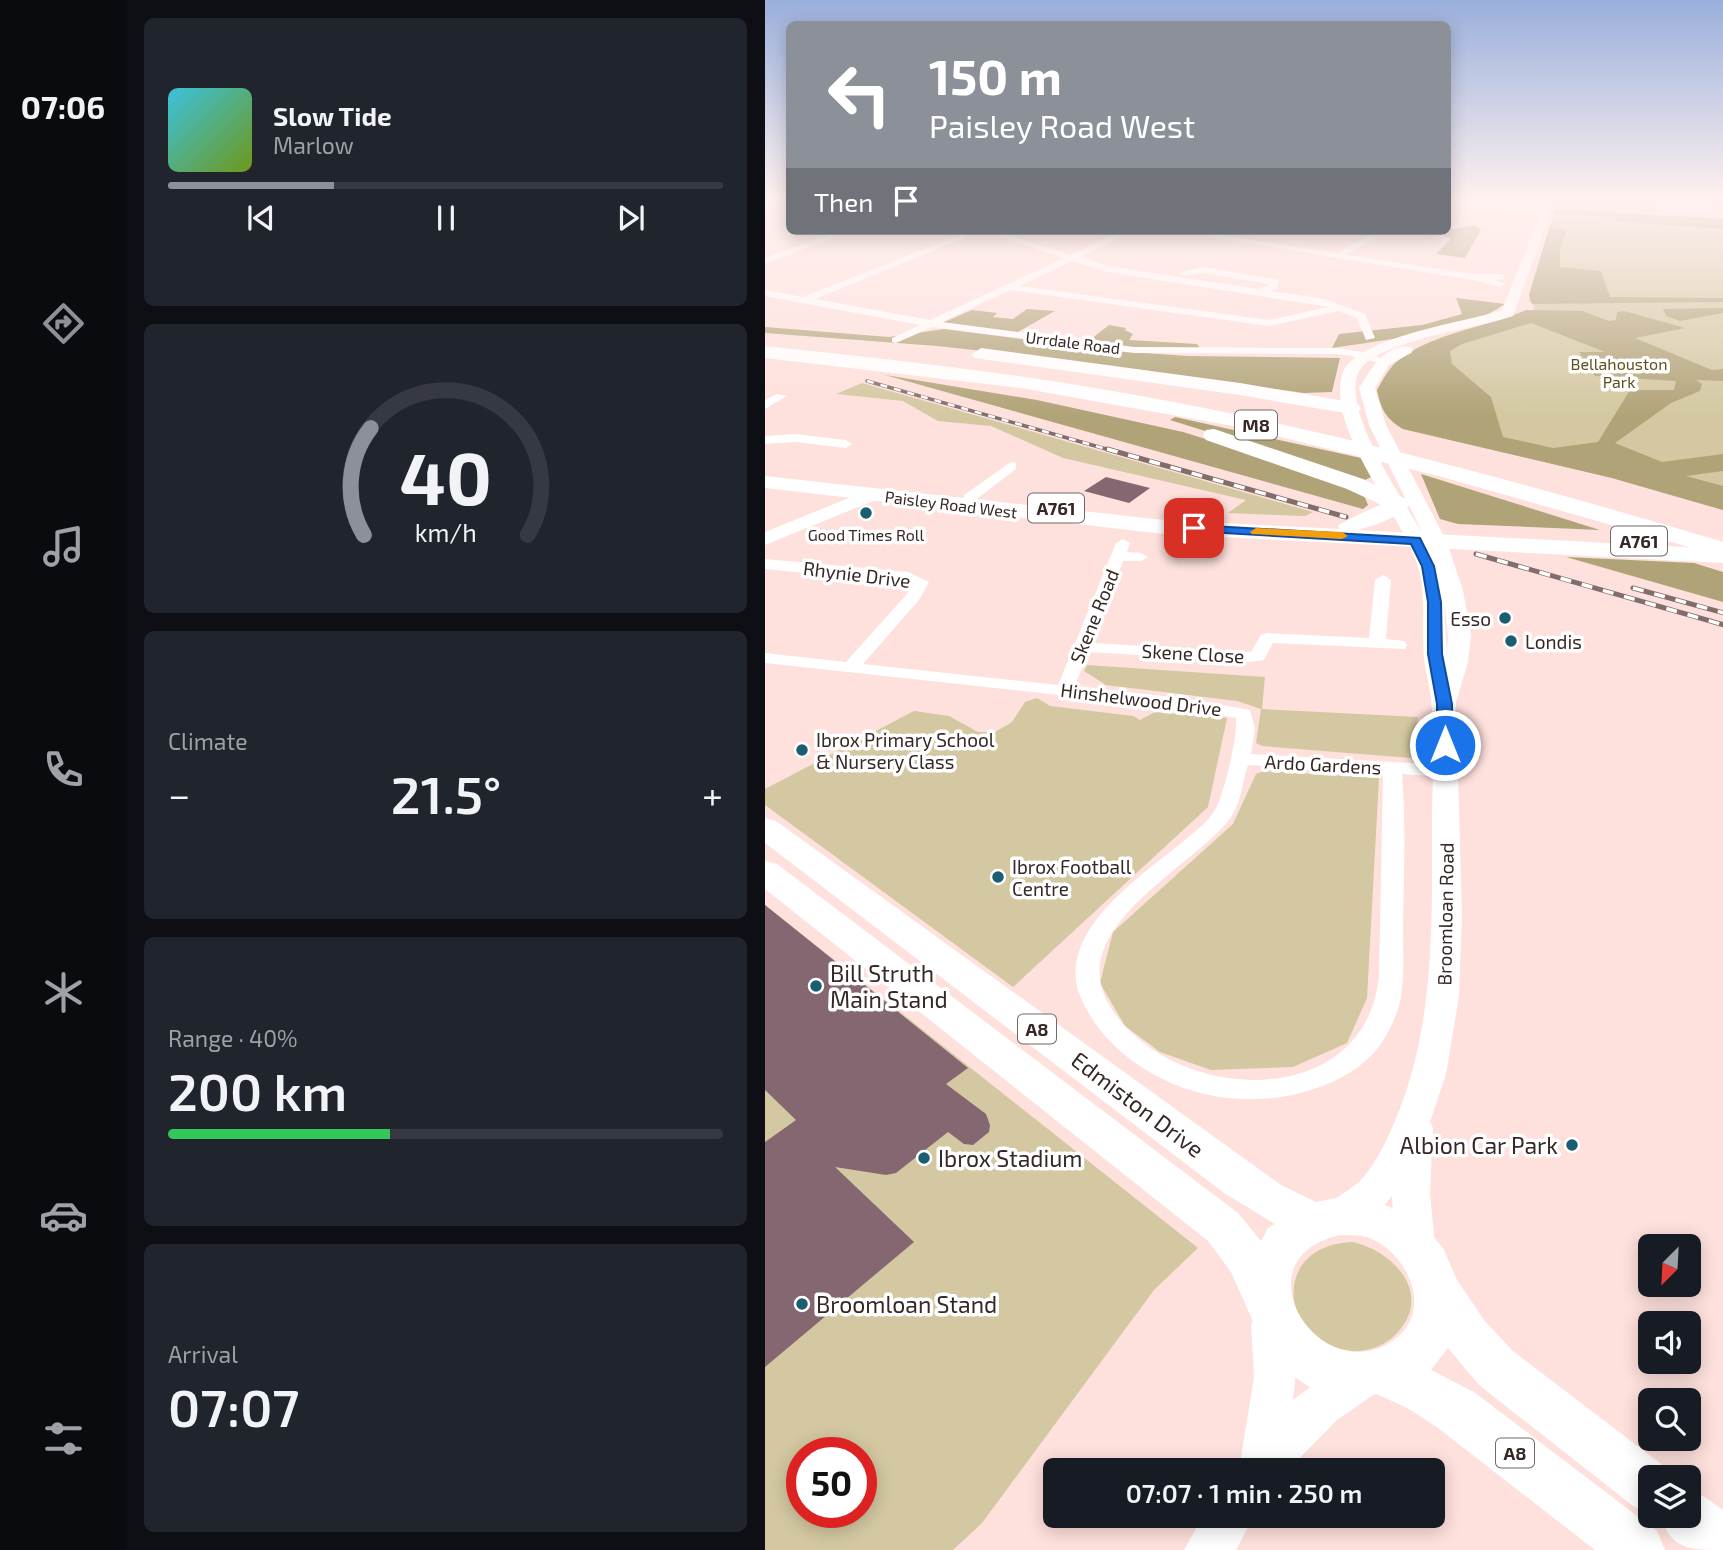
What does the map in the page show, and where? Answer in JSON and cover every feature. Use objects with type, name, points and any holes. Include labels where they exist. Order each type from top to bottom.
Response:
[{"type":"highway","name":"M8","points":[[765,335],[933,353],[1162,392],[1345,429],[1514,470],[1723,530]]},
{"type":"highway","points":[[835,343],[920,348]]},
{"type":"highway","name":"M8","points":[[769,349],[1002,366]]},
{"type":"highway","name":"M8","points":[[769,349],[1036,393],[1142,415],[1228,439],[1355,484],[1398,504]]},
{"type":"highway","name":"M8","points":[[769,349],[981,376],[1175,408],[1375,452],[1627,520],[1723,551]]},
{"type":"highway","points":[[960,352],[1028,359],[1350,405]]},
{"type":"highway","name":"M8","points":[[1355,484],[1386,472]]},
{"type":"main road","points":[[1424,535],[1386,472],[1360,440],[1350,405],[1349,375],[1365,355],[1388,345],[1508,313],[1523,272]]},
{"type":"main road","points":[[1424,535],[1398,504],[1386,472],[1380,433],[1367,388],[1383,362],[1442,332]]},
{"type":"main road","points":[[1350,405],[1373,414]]},
{"type":"main road","name":"Paisley Road West","points":[[765,473],[1117,513],[1349,526],[1424,535]]},
{"type":"main road","name":"Paisley Road West","points":[[765,482],[1139,525],[1424,535],[1723,551]]},
{"type":"main road","points":[[765,539],[871,495]]},
{"type":"main road","points":[[1349,526],[1374,518],[1398,504]]},
{"type":"main road","name":"Broomloan Road","points":[[1415,1245],[1411,1194],[1416,1119],[1440,1034],[1447,924],[1445,704],[1435,654],[1436,614],[1424,535]]},
{"type":"main road","name":"Edmiston Drive","points":[[765,828],[1239,1180],[1266,1198],[1327,1219]]},
{"type":"main road","name":"Edmiston Drive","points":[[765,872],[1223,1227],[1248,1259],[1270,1309]]},
{"type":"main road","name":"Broomloan Road","points":[[1327,1219],[1372,1194],[1382,1182],[1416,1119]]},
{"type":"main road","points":[[1263,1458],[1275,1377],[1268,1280],[1275,1256],[1292,1236],[1327,1219],[1367,1218],[1393,1228],[1415,1245],[1431,1268],[1439,1293],[1467,1336],[1496,1368],[1638,1478]]},
{"type":"main road","points":[[1270,1458],[1315,1409],[1344,1386],[1407,1360],[1426,1342],[1436,1319],[1439,1293]]},
{"type":"main road","points":[[1270,1309],[1279,1332],[1298,1353],[1323,1368],[1373,1374]]},
{"type":"main road","name":"A8","points":[[1373,1374],[1426,1392],[1456,1410],[1638,1550]]},
{"type":"main road","points":[[1701,1527],[1723,1544]]},
{"type":"main road","points":[[1208,1550],[1223,1528]]},
{"type":"street","points":[[806,299],[873,272]]},
{"type":"street","points":[[896,340],[1039,272]]},
{"type":"street","points":[[1128,272],[1342,307],[1361,316],[1370,338]]},
{"type":"street","points":[[1171,279],[1186,272]]},
{"type":"street","points":[[1216,272],[1275,282],[1274,286],[1260,292]]},
{"type":"street","points":[[1441,272],[1501,280]]},
{"type":"street","points":[[1009,287],[1269,323],[1342,307]]},
{"type":"street","name":"Urrdale Road","points":[[765,293],[932,324],[1134,350],[1337,351],[1365,355],[1383,362]]},
{"type":"street","points":[[765,392],[781,396],[765,405]]},
{"type":"street","points":[[765,440],[795,438],[846,444]]},
{"type":"street","points":[[969,498],[1011,466]]},
{"type":"street","name":"Skene Road","points":[[1065,689],[1121,549],[1141,557]]},
{"type":"street","name":"Rhynie Drive","points":[[765,564],[908,577],[921,582],[913,597],[851,667]]},
{"type":"street","points":[[1377,644],[1383,580]]},
{"type":"street","name":"Skene Close","points":[[1082,647],[1251,657],[1259,656],[1267,638],[1399,645]]},
{"type":"street","name":"Hinshelwood Drive","points":[[765,657],[1065,689],[1241,712],[1246,717],[1242,759],[1223,814],[1103,924],[1088,958],[1088,981],[1095,1002],[1123,1041],[1183,1077],[1224,1089],[1259,1090],[1281,1087],[1326,1074],[1354,1055],[1377,1029],[1390,993],[1396,814],[1392,768]]},
{"type":"street","name":"Ardo Gardens","points":[[1242,759],[1445,771]]},
{"type":"green space","name":"Bellahouston Park","points":[[1536,272],[1723,272],[1723,510],[1612,478],[1403,429],[1385,413],[1377,390],[1397,364],[1533,314],[1534,306],[1529,301]]},
{"type":"green space","points":[[1536,272],[1601,272],[1610,297],[1723,298],[1723,302],[1532,304],[1529,295]]},
{"type":"green space","points":[[1456,298],[1505,304],[1488,314],[1445,329],[1332,348],[1339,334],[1422,325],[1462,314]]},
{"type":"green space","points":[[1724,308],[1723,313],[1680,321],[1666,316],[1663,309]]},
{"type":"green space","points":[[1027,309],[1055,311],[1014,334],[942,323],[972,310],[997,313],[993,317],[1013,319]]},
{"type":"green space","points":[[1526,310],[1582,311],[1609,321],[1616,320],[1617,312],[1624,311],[1685,328],[1635,338],[1712,370],[1723,369],[1723,381],[1696,380],[1702,384],[1700,391],[1671,403],[1615,443],[1662,462],[1723,454],[1723,471],[1686,476],[1723,486],[1723,510],[1612,478],[1403,429],[1388,417],[1377,390],[1395,363],[1409,353],[1441,338]],"holes":[[[1531,323],[1605,352],[1579,352],[1595,376],[1676,381],[1674,390],[1630,390],[1598,442],[1553,448],[1503,437],[1491,397],[1452,364],[1450,351],[1462,344]]]},
{"type":"green space","points":[[1109,325],[1126,328],[1125,330],[1133,334],[1129,340],[1197,344],[1200,348],[1086,343]]},
{"type":"green space","points":[[765,327],[889,337],[944,329],[1117,351],[1187,356],[1340,358],[1332,392],[1304,393],[1057,359],[937,346],[765,333]]},
{"type":"green space","points":[[885,375],[1037,400],[1183,432],[1363,493],[1368,505],[1363,509]]},
{"type":"green space","points":[[862,383],[1313,512],[1305,516],[1228,513],[1246,500],[1063,458],[991,426],[938,421],[903,401],[836,394]]},
{"type":"green space","points":[[1175,417],[1361,458],[1371,477],[1365,480],[1348,476],[1170,420]]},
{"type":"green space","points":[[1421,474],[1600,530],[1458,524],[1440,519]]},
{"type":"green space","points":[[1566,557],[1694,563],[1723,572],[1723,602]]},
{"type":"green space","points":[[1087,665],[1265,677],[1262,709],[1418,717],[1411,758],[1262,746],[1256,743],[1261,709],[1237,701],[1106,685],[1084,671]]},
{"type":"green space","name":"Ibrox Football Centre","points":[[1037,698],[1050,706],[1133,716],[1140,720],[1155,712],[1227,718],[1208,807],[1013,987],[765,805],[765,789],[914,711],[949,716],[978,732],[995,732],[1012,722],[1025,702]]},
{"type":"green space","points":[[1264,771],[1379,778],[1367,998],[1347,1043],[1293,1067],[1211,1070],[1160,1052],[1125,1026],[1100,983],[1113,932],[1233,824],[1256,774]]},
{"type":"green space","name":"Ibrox Stadium","points":[[765,905],[1198,1248],[1154,1290],[982,1523],[953,1550],[765,1550]]},
{"type":"green space","points":[[1353,1242],[1382,1254],[1394,1264],[1410,1289],[1411,1303],[1408,1317],[1394,1336],[1379,1346],[1355,1351],[1330,1346],[1311,1333],[1299,1316],[1294,1296],[1296,1277],[1306,1260],[1325,1247]]},
{"type":"building","points":[[1106,477],[1150,488],[1129,503],[1084,491]]},
{"type":"building","name":"Bill Struth Main Stand","points":[[765,905],[968,1068],[946,1084],[986,1114],[990,1125],[989,1132],[973,1145],[964,1144],[948,1132],[896,1173],[886,1175],[835,1167],[914,1242],[765,1367],[765,1142],[796,1120],[765,1090]]},
{"type":"railway","points":[[867,381],[1113,451]]},
{"type":"railway","points":[[1107,449],[1346,517]]},
{"type":"railway","points":[[1476,554],[1724,625]]},
{"type":"railway","points":[[1633,588],[1724,613]]},
{"type":"slow traffic","points":[[1256,532],[1342,536]]},
{"type":"place","name":"Good Times Roll","points":[[866,513]]},
{"type":"place","name":"Esso","points":[[1505,618]]},
{"type":"place","name":"Londis","points":[[1511,641]]},
{"type":"place","name":"Ibrox Primary School & Nursery Class","points":[[802,750]]},
{"type":"place","name":"Ibrox Football Centre","points":[[998,877]]},
{"type":"place","name":"Bill Struth Main Stand","points":[[816,986]]},
{"type":"place","name":"Albion Car Park","points":[[1572,1145]]},
{"type":"place","name":"Ibrox Stadium","points":[[924,1158]]},
{"type":"place","name":"Broomloan Stand","points":[[802,1304]]},
{"type":"route","points":[[1194,528],[1415,540],[1428,566],[1436,614],[1435,654],[1445,704],[1445,745]]}]
